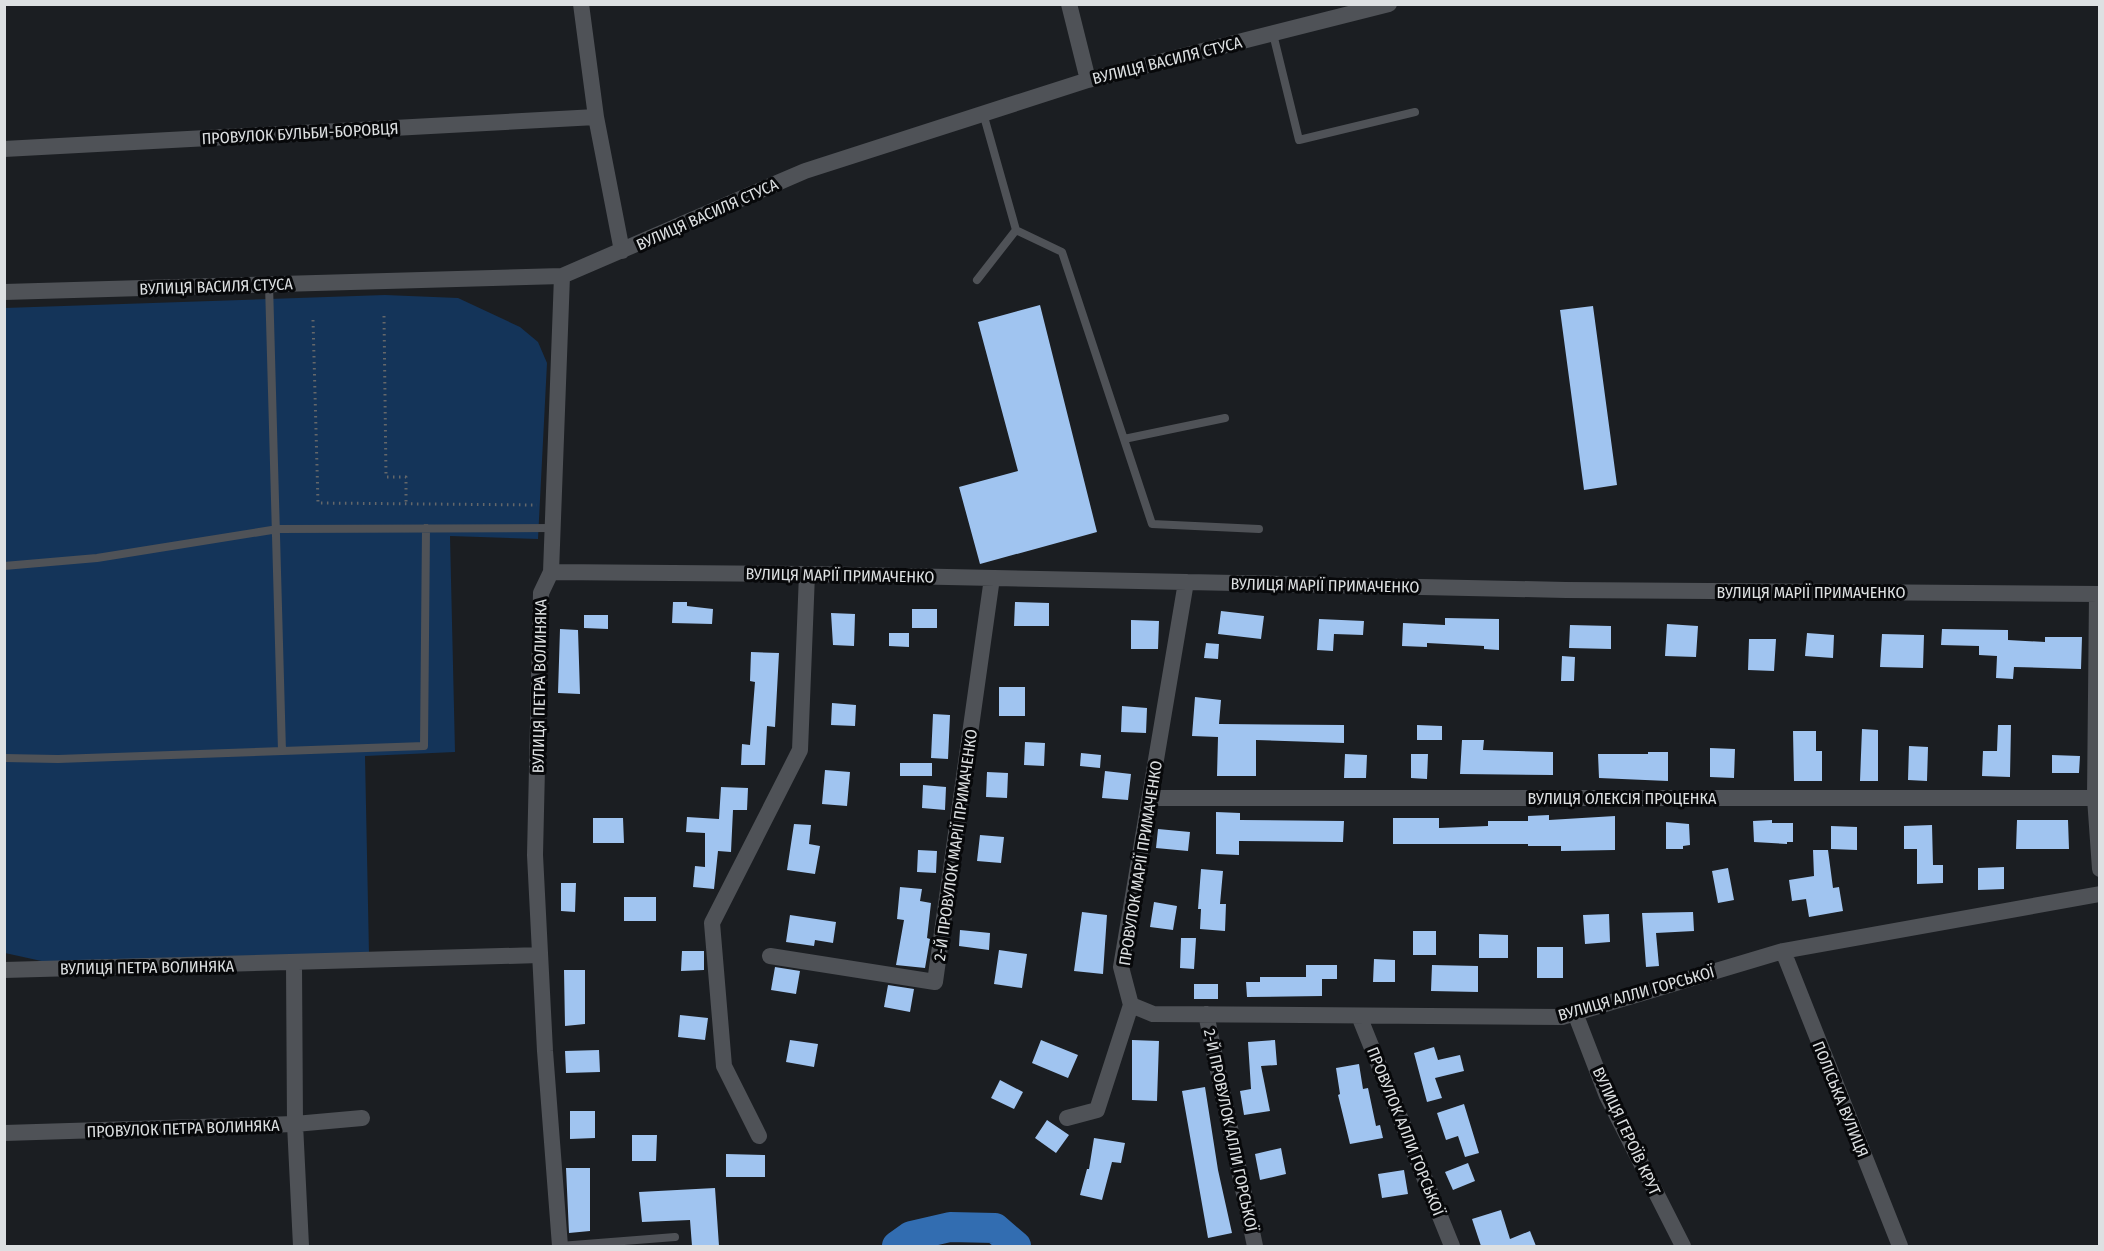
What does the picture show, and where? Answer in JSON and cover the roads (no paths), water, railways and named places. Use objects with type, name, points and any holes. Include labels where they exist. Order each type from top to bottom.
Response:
[{"type":"street","points":[[581,4],[596,117],[622,251]]},
{"type":"street","points":[[1069,4],[1088,80]]},
{"type":"street","name":"ВУЛИЦЯ ВАСИЛЯ СТУСА","points":[[4,292],[562,276],[805,171],[1088,80],[1389,4]]},
{"type":"street","name":"ПРОВУЛОК БУЛЬБИ-БОРОВЦЯ","points":[[4,149],[596,117]]},
{"type":"street","name":"ВУЛИЦЯ ПЕТРА ВОЛИНЯКА","points":[[560,1246],[535,855],[541,593],[552,572],[562,276]]},
{"type":"street","name":"ВУЛИЦЯ МАРІЇ ПРИМАЧЕНКО","points":[[552,572],[807,574],[1566,590],[2098,594]]},
{"type":"street","points":[[759,1136],[724,1066],[712,923],[800,750],[807,574]]},
{"type":"street","name":"2-Й ПРОВУЛОК МАРІЇ ПРИМАЧЕНКО","points":[[770,956],[935,982],[992,578]]},
{"type":"street","name":"ПРОВУЛОК МАРІЇ ПРИМАЧЕНКО","points":[[1131,1005],[1121,967],[1186,582]]},
{"type":"street","points":[[2098,594],[2095,798],[2100,869]]},
{"type":"street","name":"ВУЛИЦЯ ОЛЕКСІЯ ПРОЦЕНКА","points":[[1150,798],[2095,798]]},
{"type":"street","name":"ВУЛИЦЯ АЛЛИ ГОРСЬКОЇ","points":[[1131,1005],[1153,1014],[1562,1017],[1783,951],[2100,894]]},
{"type":"street","name":"ПОЛІСЬКА ВУЛИЦЯ","points":[[1783,951],[1899,1246]]},
{"type":"street","name":"ВУЛИЦЯ ПЕТРА ВОЛИНЯКА","points":[[4,970],[294,964],[540,955]]},
{"type":"street","points":[[294,964],[295,1125],[300,1246]]},
{"type":"street","points":[[1067,1118],[1097,1110],[1131,1005]]},
{"type":"street","name":"ВУЛИЦЯ ГЕРОЇВ КРУТ","points":[[1575,1013],[1607,1096],[1683,1246]]},
{"type":"street","name":"2-Й ПРОВУЛОК АЛЛИ ГОРСЬКОЇ","points":[[1206,1014],[1255,1246]]},
{"type":"street","name":"ПРОВУЛОК АЛЛИ ГОРСЬКОЇ","points":[[1359,1016],[1452,1246]]},
{"type":"street","name":"ПРОВУЛОК ПЕТРА ВОЛИНЯКА","points":[[4,1133],[295,1125],[362,1118]]},
{"type":"lane","points":[[1273,34],[1299,140],[1415,112]]},
{"type":"lane","points":[[983,113],[1016,230],[1062,252],[1152,524],[1259,529]]},
{"type":"lane","points":[[977,280],[1016,230]]},
{"type":"lane","points":[[269,284],[278,529],[282,751]]},
{"type":"lane","points":[[1124,439],[1225,418]]},
{"type":"lane","points":[[4,758],[424,746],[426,528]]},
{"type":"lane","points":[[4,566],[97,558],[278,529],[553,528]]},
{"type":"lane","name":"ВУЛИЦЯ ПЕТРА ВОЛИНЯКА","points":[[560,1246],[675,1238]]},
{"type":"waterway","points":[[897,1246],[911,1236],[950,1227],[995,1228],[1016,1246]]}]
